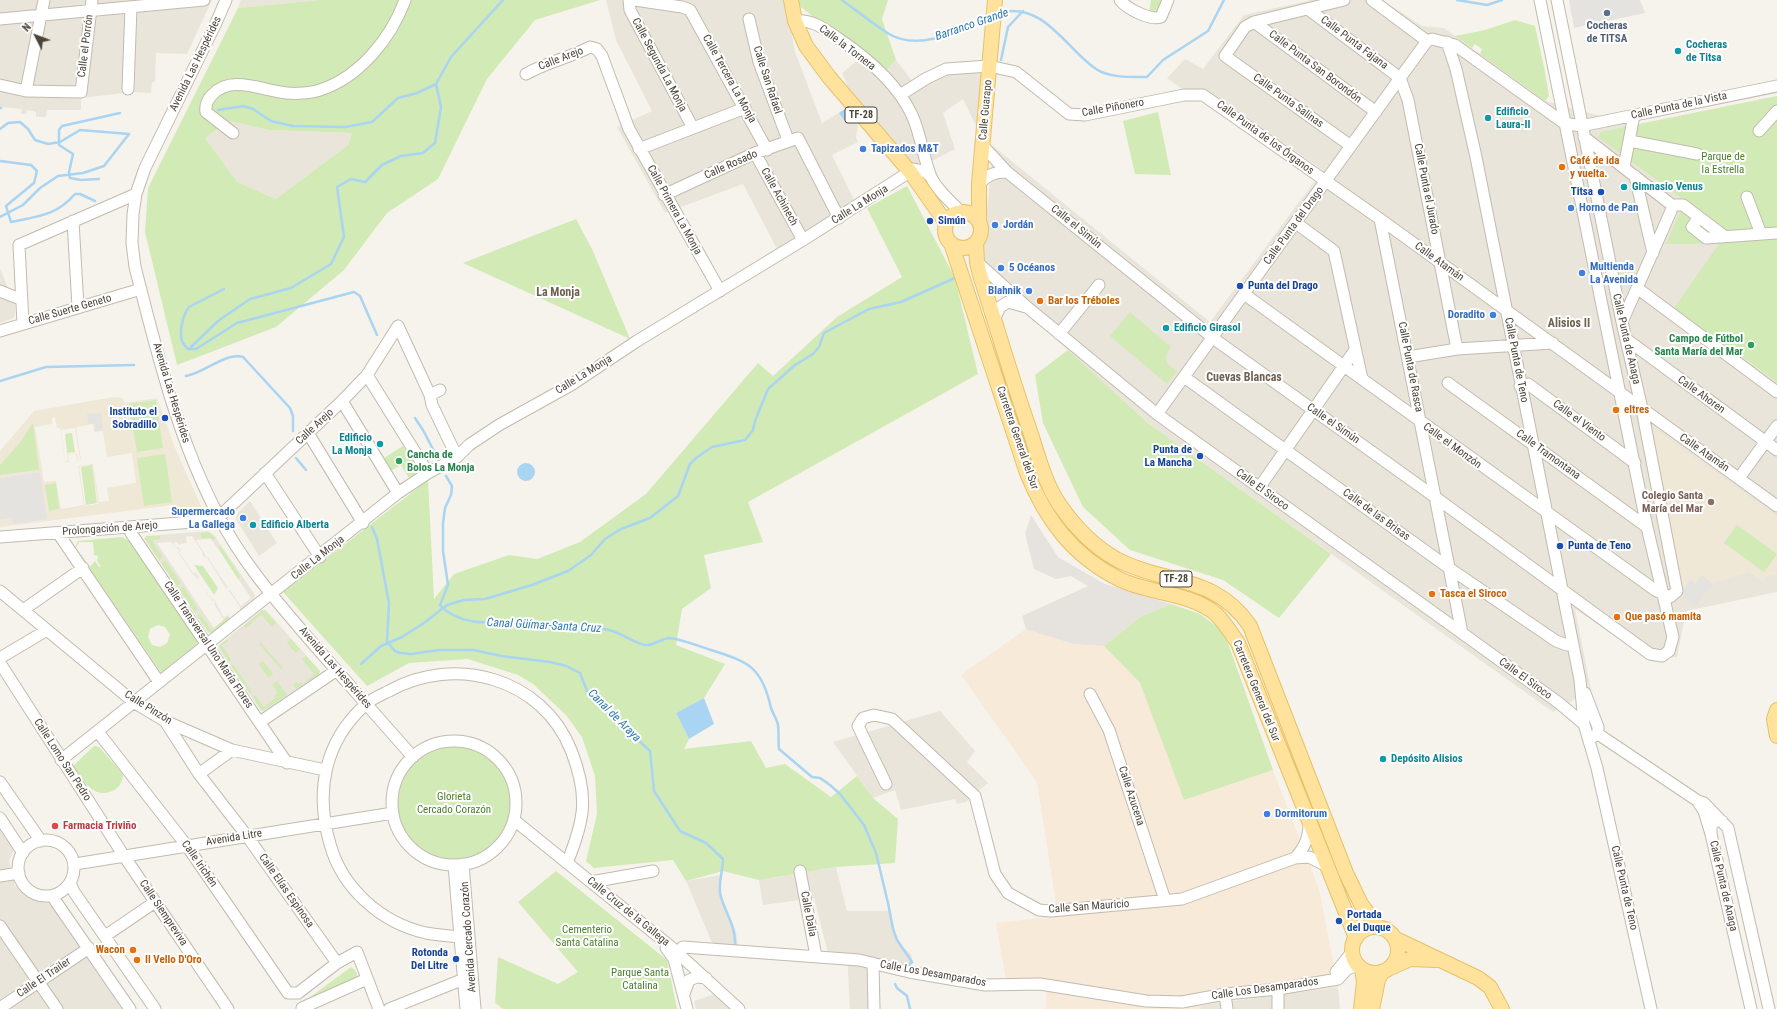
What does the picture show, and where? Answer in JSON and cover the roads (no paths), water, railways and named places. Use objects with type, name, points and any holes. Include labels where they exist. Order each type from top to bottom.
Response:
[{"type":"main road","name":"TF-28","points":[[791,0],[795,21],[806,46],[829,77],[911,173],[946,223],[946,234],[951,244]]},
{"type":"main road","name":"Calle Guarapo","points":[[979,220],[979,184],[995,0]]},
{"type":"main road","points":[[946,223],[952,216],[960,212],[973,214],[979,220]]},
{"type":"main road","name":"TF-28","points":[[976,243],[982,229],[979,220]]},
{"type":"main road","points":[[951,244],[966,248],[976,243]]},
{"type":"main road","name":"Carretera General del Sur","points":[[976,243],[977,262],[1013,382],[1049,484],[1059,503],[1073,524],[1095,545],[1115,558],[1143,571],[1207,588],[1227,601],[1241,613],[1250,626],[1346,874],[1361,904],[1378,927]]},
{"type":"main road","name":"Carretera General del Sur","points":[[951,244],[1027,473],[1045,511],[1070,544],[1094,564],[1120,579],[1150,590],[1194,601],[1215,614],[1226,625],[1238,643],[1325,865],[1356,938]]},
{"type":"main road","points":[[1777,710],[1774,719],[1777,736]]},
{"type":"main road","name":"TF-28","points":[[1378,927],[1389,931],[1396,939]]},
{"type":"main road","points":[[1361,1009],[1364,982],[1360,967],[1352,952],[1356,938],[1368,928],[1378,927]]},
{"type":"main road","points":[[1396,939],[1478,978],[1490,987],[1502,1009]]},
{"type":"main road","points":[[1372,1009],[1377,984],[1397,957],[1398,945],[1396,939]]},
{"type":"main road","points":[[1360,967],[1372,973],[1386,970],[1410,959],[1438,960]]},
{"type":"street","points":[[0,85],[26,91],[44,0]]},
{"type":"street","points":[[0,19],[42,15],[91,5],[131,7],[161,2],[204,0]]},
{"type":"street","name":"Avenida Las Hespérides","points":[[226,0],[145,168],[136,194],[133,214],[132,243],[141,289],[179,428],[218,517],[243,557],[270,594],[413,756]]},
{"type":"street","points":[[233,133],[206,112],[206,106],[210,98],[217,90],[228,85],[241,85],[288,93],[319,91],[341,82],[367,60],[383,41],[401,11],[405,0]]},
{"type":"street","name":"Calle Segunda La Monja","points":[[629,0],[630,10],[693,128]]},
{"type":"street","name":"Calle Tercera La Monja","points":[[635,0],[682,7],[690,10],[767,150]]},
{"type":"street","points":[[1120,0],[1130,9],[1157,19],[1161,17],[1168,0]]},
{"type":"street","points":[[1254,22],[1344,0]]},
{"type":"street","points":[[1372,0],[1430,40],[1447,42],[1471,57],[1564,124]]},
{"type":"street","name":"Calle Punta de Anaga","points":[[1540,0],[1647,527],[1672,637],[1669,650]]},
{"type":"street","name":"Calle Punta de Anaga","points":[[1557,0],[1581,126],[1622,322],[1642,409],[1677,591],[1670,597],[1663,593]]},
{"type":"street","name":"Calle el Porrón","points":[[26,91],[81,92],[91,5]]},
{"type":"street","points":[[128,89],[131,7]]},
{"type":"street","name":"Calle Punta Fajana","points":[[1308,9],[1400,78]]},
{"type":"street","name":"Calle San Rafael","points":[[749,19],[761,68],[793,139],[839,218]]},
{"type":"street","name":"Calle la Tornera","points":[[795,21],[813,22],[844,43],[873,65],[900,95],[912,115],[931,177],[946,197],[960,212]]},
{"type":"street","name":"Calle Punta Salinas","points":[[1254,22],[1245,27],[1225,56],[1351,146]]},
{"type":"street","name":"Calle Punta San Borondón","points":[[1254,22],[1376,112]]},
{"type":"street","name":"Calle Punta del Drago","points":[[1157,414],[1400,78],[1430,40]]},
{"type":"street","name":"Calle Punta de Teno","points":[[1447,42],[1456,70],[1506,310],[1531,443],[1562,588],[1580,680],[1584,724],[1592,736],[1597,755],[1597,768]]},
{"type":"street","name":"Calle Arejo","points":[[526,74],[543,64],[578,54],[590,47],[597,49]]},
{"type":"street","name":"Calle Primera La Monja","points":[[597,49],[602,56],[629,129],[639,149],[720,291]]},
{"type":"street","points":[[1456,70],[1463,62],[1471,57]]},
{"type":"street","name":"Calle Piñonero","points":[[900,95],[927,78],[946,70],[989,66],[1016,72],[1069,114],[1085,115],[1184,95],[1203,95]]},
{"type":"street","name":"Calle Punta el Jurado","points":[[1400,78],[1408,100],[1457,349]]},
{"type":"street","name":"Calle Punta de la Vista","points":[[1564,124],[1581,126],[1777,86]]},
{"type":"street","name":"Calle Punta de los Órganos","points":[[1203,95],[1213,100],[1325,182]]},
{"type":"street","points":[[639,149],[745,108]]},
{"type":"street","points":[[1759,131],[1777,111]]},
{"type":"street","points":[[1624,167],[1634,115]]},
{"type":"street","points":[[1584,137],[1624,167],[1672,208]]},
{"type":"street","name":"Calle Rosado","points":[[667,199],[755,153],[767,150],[793,139]]},
{"type":"street","points":[[1630,141],[1697,154]]},
{"type":"street","name":"Calle el Simún","points":[[983,146],[1007,172],[1213,338],[1435,496],[1650,654],[1662,656],[1669,650]]},
{"type":"street","name":"Calle Achinech","points":[[755,153],[803,240]]},
{"type":"street","points":[[911,173],[914,169],[919,169],[931,177]]},
{"type":"street","points":[[979,184],[986,176],[994,172],[1007,172]]},
{"type":"street","name":"Calle La Monja","points":[[62,760],[270,594],[320,557],[398,494],[428,473],[457,457],[469,445],[499,424],[571,385],[637,341],[911,173]]},
{"type":"street","points":[[1635,176],[1653,253]]},
{"type":"street","name":"Calle Atamán","points":[[1325,182],[1440,262],[1777,506]]},
{"type":"street","points":[[23,324],[20,299],[18,245],[136,194]]},
{"type":"street","points":[[1747,197],[1761,234]]},
{"type":"street","points":[[1672,208],[1683,205],[1700,217],[1692,227],[1706,238],[1777,233]]},
{"type":"street","points":[[1622,322],[1672,208]]},
{"type":"street","name":"Calle Punta de Rasca","points":[[1380,219],[1462,633]]},
{"type":"street","points":[[73,221],[78,307]]},
{"type":"street","points":[[1296,223],[1334,251],[1362,379]]},
{"type":"street","name":"Calle El Siroco","points":[[977,262],[1027,307],[1157,414],[1462,633],[1584,724]]},
{"type":"street","points":[[1059,334],[1099,284]]},
{"type":"street","points":[[1637,288],[1777,392]]},
{"type":"street","name":"Calle Suerte Geneto","points":[[0,331],[141,289]]},
{"type":"street","points":[[0,291],[20,299]]},
{"type":"street","name":"Calle el Monzón","points":[[1244,294],[1546,513],[1655,590],[1663,593]]},
{"type":"street","points":[[994,320],[1000,307],[1008,302],[1027,307]]},
{"type":"street","name":"Calle Arejo","points":[[218,517],[342,401],[367,375],[398,326],[435,392],[432,405],[457,457]]},
{"type":"street","name":"Calle Ahoren","points":[[1626,339],[1777,450]]},
{"type":"street","points":[[1408,357],[1457,349],[1512,344],[1553,343]]},
{"type":"street","points":[[1259,488],[1355,350]]},
{"type":"street","points":[[367,375],[428,473]]},
{"type":"street","name":"Calle de las Brisas","points":[[1184,377],[1449,568],[1556,641],[1573,644]]},
{"type":"street","name":"Calle Tramontana","points":[[1448,383],[1647,527]]},
{"type":"street","name":"Calle el Viento","points":[[1520,386],[1528,384],[1635,463]]},
{"type":"street","points":[[342,401],[398,494]]},
{"type":"street","points":[[1739,478],[1777,426]]},
{"type":"street","points":[[308,433],[363,523]]},
{"type":"street","points":[[265,473],[320,557]]},
{"type":"street","name":"Prolongación de Arejo","points":[[0,537],[206,521],[218,517]]},
{"type":"street","name":"Calle Transversal Uno María Flores","points":[[131,527],[131,533],[208,644],[287,763]]},
{"type":"street","points":[[58,533],[159,682]]},
{"type":"street","points":[[23,610],[83,568]]},
{"type":"street","name":"Calle Pinzón","points":[[0,591],[135,703],[165,721],[232,750],[325,770]]},
{"type":"street","points":[[0,658],[47,630]]},
{"type":"street","name":"Calle Lomo San Pedro","points":[[0,663],[124,856]]},
{"type":"street","points":[[260,722],[337,670]]},
{"type":"street","points":[[460,937],[426,933],[396,922],[362,900],[340,872],[324,823],[322,794],[325,770],[332,752],[348,723],[366,704],[399,685],[430,675],[466,674],[485,677],[511,685],[543,707],[565,735],[580,773],[583,795],[582,814],[578,836],[567,863]]},
{"type":"street","name":"Calle Punta de Teno","points":[[1580,680],[1595,720],[1592,736],[1597,768],[1651,1009]]},
{"type":"street","name":"Calle Azucena","points":[[1090,694],[1109,730],[1165,900]]},
{"type":"street","name":"Calle El Siroco","points":[[1559,704],[1583,706]]},
{"type":"street","points":[[1583,706],[1595,720]]},
{"type":"street","name":"Calle San Mauricio","points":[[886,784],[858,726],[863,718],[874,715],[892,719],[975,796],[995,874],[1008,893],[1039,910],[1182,899],[1295,858],[1309,857],[1325,865]]},
{"type":"street","name":"Calle Elías Espinosa","points":[[165,721],[199,774],[247,836],[337,963]]},
{"type":"street","name":"Calle Irichén","points":[[98,732],[187,846],[288,993],[298,993]]},
{"type":"street","points":[[1592,736],[1612,744],[1698,801],[1704,803],[1722,821]]},
{"type":"street","points":[[449,741],[468,742],[484,749],[498,759],[507,771],[512,782],[516,800],[514,820],[507,835],[496,849],[480,859],[459,865],[439,863],[423,857],[412,848],[399,831],[393,813],[393,793],[400,773],[413,756],[431,746],[449,741]]},
{"type":"street","points":[[1597,755],[1602,749],[1612,744]]},
{"type":"street","points":[[199,774],[232,750]]},
{"type":"street","points":[[0,782],[41,841]]},
{"type":"street","points":[[1698,801],[1704,811],[1711,834]]},
{"type":"street","name":"Avenida Litre","points":[[75,864],[393,813]]},
{"type":"street","points":[[0,818],[23,852]]},
{"type":"street","name":"Calle Cruz de la Gallega","points":[[514,820],[658,936],[739,1009]]},
{"type":"street","name":"Calle Punta de Anaga","points":[[1751,1009],[1711,834],[1712,826],[1716,821],[1722,821],[1728,828],[1733,843],[1769,1009]]},
{"type":"street","points":[[1295,858],[1306,844],[1309,835],[1309,823]]},
{"type":"street","points":[[49,840],[60,844],[69,851],[75,864],[70,883],[61,892],[52,896],[33,893],[23,884],[19,873],[19,862],[23,852],[29,846],[41,841],[49,840]]},
{"type":"street","name":"Calle Siempreviva","points":[[124,856],[228,1009]]},
{"type":"street","name":"Avenida Cercado Corazón","points":[[459,865],[460,937],[466,1009]]},
{"type":"street","name":"Avenida Cercado Corazón","points":[[459,865],[475,1009]]},
{"type":"street","points":[[591,882],[653,871]]},
{"type":"street","name":"Calle Dalia","points":[[800,871],[816,956]]},
{"type":"street","points":[[0,876],[19,873]]},
{"type":"street","points":[[70,883],[74,892],[155,1009]]},
{"type":"street","points":[[52,896],[130,1009]]},
{"type":"street","points":[[105,936],[155,902]]},
{"type":"street","points":[[0,926],[57,1009]]},
{"type":"street","points":[[658,936],[674,959],[687,1009]]},
{"type":"street","name":"Calle Los Desamparados","points":[[680,955],[683,947],[859,960],[909,972],[985,985],[1040,984],[1146,1001],[1182,1002],[1225,994],[1338,979],[1347,969],[1360,967]]},
{"type":"street","name":"Calle El Trailer","points":[[0,1008],[89,948]]},
{"type":"street","points":[[367,979],[302,1008],[298,993],[337,963],[357,952],[379,1009]]},
{"type":"street","name":"Calle Los Desamparados","points":[[1332,980],[1352,952]]},
{"type":"street","points":[[680,955],[684,994]]},
{"type":"street","points":[[873,963],[874,1009]]},
{"type":"street","points":[[684,994],[690,980],[697,977],[706,978]]},
{"type":"street","points":[[388,1009],[464,979]]},
{"type":"street","points":[[1278,988],[1278,1009]]},
{"type":"street","points":[[1225,994],[1227,1009]]},
{"type":"water","points":[[845,109],[855,119],[851,123],[849,122],[847,124],[839,113]]},
{"type":"water","points":[[526,463],[530,464],[534,468],[534,476],[530,480],[526,481],[522,480],[518,476],[517,472],[518,468],[522,464]]},
{"type":"water","points":[[704,698],[714,724],[689,739],[676,713]]},
{"type":"waterway","name":"Barranco Grande","points":[[191,347],[218,321],[250,299],[291,288],[331,264],[344,237],[337,187],[351,179],[365,182],[382,165],[401,156],[423,153],[435,143],[441,107],[436,84],[451,57],[503,0]]},
{"type":"waterway","name":"Barranco Grande","points":[[842,0],[889,34],[901,39],[914,41],[927,40],[953,33],[989,17]]},
{"type":"waterway","name":"Barranco Grande","points":[[999,13],[1015,11],[1029,14],[1041,20],[1053,29],[1085,61],[1101,72],[1121,76],[1147,77],[1163,60],[1208,31],[1224,0]]},
{"type":"waterway","name":"Barranco Grande","points":[[1457,0],[1487,5],[1502,0]]},
{"type":"waterway","points":[[1001,60],[1008,27],[1023,11]]},
{"type":"waterway","points":[[218,110],[243,106],[253,109],[271,121],[293,126],[345,127],[372,122],[398,98],[417,93],[436,84]]},
{"type":"waterway","name":"Canal Güímar-Santa Cruz","points":[[99,179],[81,180],[70,178],[69,172],[73,154],[59,145],[59,130],[62,126],[120,113]]},
{"type":"waterway","name":"Canal Güímar-Santa Cruz","points":[[0,129],[8,123],[20,122],[28,129],[35,140],[48,144],[60,142],[80,130],[129,134]]},
{"type":"waterway","name":"Canal Güímar-Santa Cruz","points":[[0,217],[23,205],[40,188],[58,176],[83,173],[104,166],[129,134]]},
{"type":"waterway","name":"Canal de Araya","points":[[0,161],[31,165],[37,171],[34,183],[6,206],[11,222],[54,211],[61,207],[75,194],[80,194],[95,201]]},
{"type":"waterway","points":[[361,664],[381,646],[402,637],[424,623],[447,605],[464,600],[485,599],[532,585],[568,571],[591,555],[605,539],[621,529],[650,518],[678,496],[690,464],[696,458],[712,447],[745,440],[753,430],[755,421],[768,389],[795,365],[813,354],[819,347],[824,333],[869,309],[901,302],[955,278]]},
{"type":"waterway","name":"Canal Güímar-Santa Cruz","points":[[224,289],[189,307],[187,310],[183,318],[181,337],[182,342],[188,349],[196,349],[237,323],[354,292],[360,296],[377,335]]},
{"type":"waterway","name":"Canal de Araya","points":[[186,376],[229,357],[243,357],[290,408],[293,416],[293,431]]},
{"type":"waterway","name":"Barranco Grande","points":[[0,381],[46,367],[134,365]]},
{"type":"waterway","name":"Canal Güímar-Santa Cruz","points":[[415,418],[438,459]]},
{"type":"waterway","name":"Canal de Araya","points":[[296,458],[306,470]]},
{"type":"waterway","name":"Canal Güímar-Santa Cruz","points":[[446,476],[452,486],[451,495],[445,508],[443,523],[443,551],[448,585],[440,605],[448,612],[458,617],[479,622],[524,622],[605,629],[616,632],[643,645],[650,645],[667,638],[675,639],[735,658],[752,668],[763,683],[777,723],[779,749],[812,777],[820,778],[830,785],[840,794],[864,825],[876,853],[893,929],[897,940],[912,962],[906,968]]},
{"type":"waterway","name":"Canal de Araya","points":[[372,527],[377,539],[389,603],[387,642],[395,651],[400,653],[411,654],[439,650],[474,650],[501,656],[550,662],[566,666],[580,673],[587,691],[595,700],[650,751],[654,791],[680,831],[706,843],[723,859],[720,892],[734,932],[735,945]]},
{"type":"waterway","name":"Canal Güímar-Santa Cruz","points":[[895,984],[897,988],[907,996],[910,1009]]},
{"type":"place","name":"Cocheras de TITSA","points":[[1607,13]]},
{"type":"place","name":"Cocheras de Titsa","points":[[1678,51]]},
{"type":"place","name":"Edificio Laura-II","points":[[1488,118]]},
{"type":"place","name":"Tapizados M&T","points":[[863,149]]},
{"type":"place","name":"Café de ida y vuelta.","points":[[1562,167]]},
{"type":"place","name":"Gimnasio Venus","points":[[1624,187]]},
{"type":"place","name":"Titsa","points":[[1601,192]]},
{"type":"place","name":"Horno de Pan","points":[[1571,208]]},
{"type":"place","name":"Simún","points":[[930,221]]},
{"type":"place","name":"Jordán","points":[[995,225]]},
{"type":"place","name":"5 Océanos","points":[[1001,268]]},
{"type":"place","name":"Multienda La Avenida","points":[[1582,273]]},
{"type":"place","name":"Punta del Drago","points":[[1240,286]]},
{"type":"place","name":"Blahnik","points":[[1029,291]]},
{"type":"place","name":"Bar los Tréboles","points":[[1040,301]]},
{"type":"place","name":"Doradito","points":[[1493,315]]},
{"type":"place","name":"Edificio Girasol","points":[[1166,328]]},
{"type":"place","name":"Campo de Fútbol Santa María del Mar","points":[[1751,345]]},
{"type":"place","name":"eltres","points":[[1616,410]]},
{"type":"place","name":"Instituto el Sobradillo","points":[[165,418]]},
{"type":"place","name":"Edificio La Monja","points":[[380,444]]},
{"type":"place","name":"Punta de La Mancha","points":[[1200,456]]},
{"type":"place","name":"Cancha de Bolos La Monja","points":[[399,461]]},
{"type":"place","name":"Colegio Santa María del Mar","points":[[1711,502]]},
{"type":"place","name":"Supermercado La Gallega","points":[[243,518]]},
{"type":"place","name":"Edificio Alberta","points":[[253,525]]},
{"type":"place","name":"Punta de Teno","points":[[1560,546]]},
{"type":"place","name":"Tasca el Siroco","points":[[1432,594]]},
{"type":"place","name":"Que pasó mamita","points":[[1617,617]]},
{"type":"place","name":"Depósito Alisios","points":[[1383,759]]},
{"type":"place","name":"Dormitorum","points":[[1267,814]]},
{"type":"place","name":"Farmacia Triviño","points":[[55,826]]},
{"type":"place","name":"Portada del Duque","points":[[1339,921]]},
{"type":"place","name":"Wacon","points":[[133,950]]},
{"type":"place","name":"Rotonda Del Litre","points":[[456,959]]},
{"type":"place","name":"Il Vello D'Oro","points":[[137,960]]},
{"type":"district","name":"La Monja","points":[[558,293]]},
{"type":"district","name":"Alisios II","points":[[1569,324]]},
{"type":"district","name":"Cuevas Blancas","points":[[1244,378]]},
{"type":"park label","name":"Parque de la Estrella","points":[[1723,163]]},
{"type":"park label","name":"Glorieta Cercado Corazón","points":[[454,803]]},
{"type":"park label","name":"Cementerio Santa Catalina","points":[[587,936]]},
{"type":"park label","name":"Parque Santa Catalina","points":[[640,979]]}]
